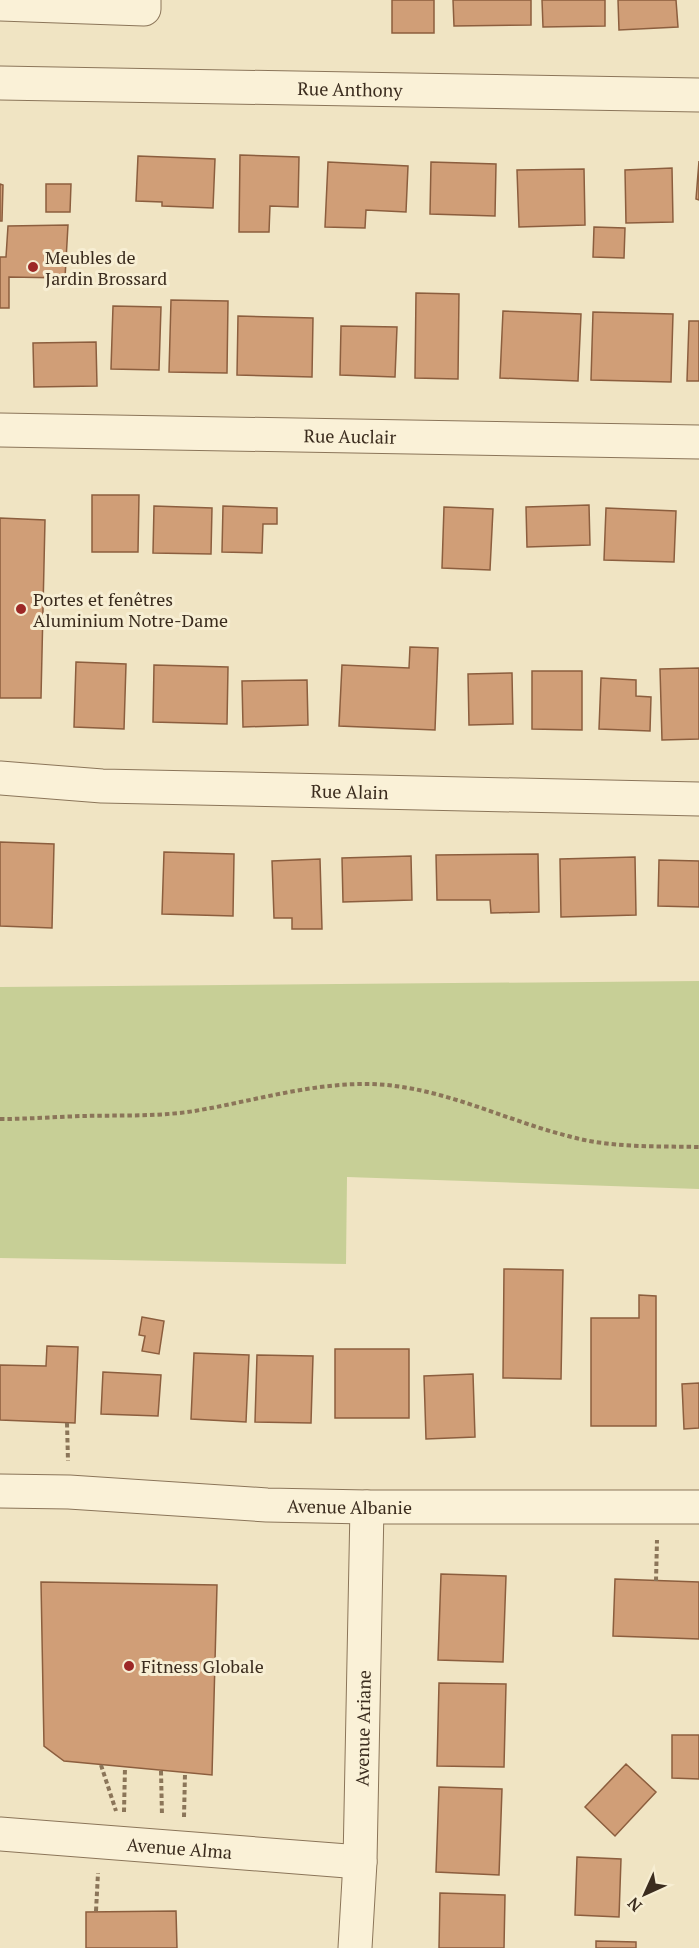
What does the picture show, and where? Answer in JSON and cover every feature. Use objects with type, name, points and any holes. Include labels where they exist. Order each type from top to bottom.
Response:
[{"type":"street","points":[[0,4],[144,9],[144,0]]},
{"type":"street","name":"Rue Anthony","points":[[0,83],[699,95]]},
{"type":"street","name":"Rue Auclair","points":[[0,430],[699,442]]},
{"type":"street","name":"Rue Alain","points":[[0,778],[102,786],[699,799]]},
{"type":"street","name":"Avenue Albanie","points":[[0,1491],[69,1492],[267,1505],[699,1507]]},
{"type":"street","name":"Avenue Ariane","points":[[355,1948],[360,1862],[367,1507]]},
{"type":"street","name":"Avenue Alma","points":[[0,1834],[124,1839],[173,1847],[360,1862]]},
{"type":"path","points":[[0,1119],[198,1111],[294,1090],[372,1084],[439,1094],[554,1132],[588,1140],[629,1146],[699,1147]]},
{"type":"path","points":[[656,1581],[657,1508]]},
{"type":"path","points":[[100,1765],[124,1839]]},
{"type":"path","points":[[124,1839],[125,1767]]},
{"type":"path","points":[[161,1771],[173,1847]]},
{"type":"path","points":[[173,1847],[185,1773]]},
{"type":"green space","points":[[699,981],[699,1189],[347,1177],[346,1264],[0,1258],[0,987]]},
{"type":"building","points":[[392,0],[434,0],[434,33],[392,33]]},
{"type":"building","points":[[453,0],[531,0],[531,25],[454,26]]},
{"type":"building","points":[[542,0],[605,0],[605,26],[543,27]]},
{"type":"building","points":[[618,0],[676,0],[678,27],[619,30]]},
{"type":"building","points":[[240,155],[299,157],[298,207],[270,206],[269,232],[239,232]]},
{"type":"building","points":[[138,156],[215,159],[213,208],[162,206],[162,202],[136,201]]},
{"type":"building","points":[[699,161],[699,200],[696,199]]},
{"type":"building","points":[[328,162],[408,166],[406,212],[366,210],[365,228],[325,227]]},
{"type":"building","points":[[431,162],[496,164],[495,216],[430,214]]},
{"type":"building","points":[[672,168],[673,222],[626,223],[625,170]]},
{"type":"building","points":[[584,169],[585,225],[519,227],[517,170]]},
{"type":"building","points":[[0,184],[3,185],[2,221],[0,221]]},
{"type":"building","points":[[46,184],[71,184],[70,212],[46,212]]},
{"type":"building","name":"Meubles de Jardin Brossard","points":[[68,225],[65,278],[9,277],[9,308],[0,308],[0,257],[6,257],[8,226]]},
{"type":"building","points":[[594,227],[625,228],[624,258],[593,257]]},
{"type":"building","points":[[416,293],[459,294],[458,379],[415,378]]},
{"type":"building","points":[[171,300],[228,301],[227,373],[169,372]]},
{"type":"building","points":[[113,306],[161,307],[159,370],[111,369]]},
{"type":"building","points":[[503,311],[581,314],[578,381],[500,378]]},
{"type":"building","points":[[593,312],[673,314],[671,382],[591,380]]},
{"type":"building","points":[[238,316],[313,318],[312,377],[237,375]]},
{"type":"building","points":[[689,321],[699,321],[699,381],[687,381]]},
{"type":"building","points":[[341,326],[397,327],[395,377],[340,375]]},
{"type":"building","points":[[96,342],[97,386],[34,387],[33,343]]},
{"type":"building","points":[[92,495],[139,495],[138,552],[92,552]]},
{"type":"building","points":[[589,505],[590,545],[527,547],[526,507]]},
{"type":"building","points":[[154,506],[212,508],[211,554],[153,553]]},
{"type":"building","points":[[223,506],[277,508],[277,524],[263,524],[262,553],[222,552]]},
{"type":"building","points":[[444,507],[493,509],[490,570],[442,568]]},
{"type":"building","points":[[606,508],[676,511],[674,562],[604,560]]},
{"type":"building","name":"Portes et fenêtres Aluminium Notre-Dame","points":[[0,518],[45,520],[41,698],[0,698]]},
{"type":"building","points":[[410,647],[438,648],[435,730],[339,726],[342,665],[409,668]]},
{"type":"building","points":[[76,662],[126,664],[124,729],[74,727]]},
{"type":"building","points":[[154,665],[228,667],[227,724],[153,722]]},
{"type":"building","points":[[699,668],[699,739],[662,740],[660,669]]},
{"type":"building","points":[[532,671],[582,671],[582,730],[532,729]]},
{"type":"building","points":[[512,673],[513,724],[469,725],[468,674]]},
{"type":"building","points":[[601,678],[636,680],[636,696],[651,697],[650,731],[599,729]]},
{"type":"building","points":[[307,680],[308,725],[243,727],[242,681]]},
{"type":"building","points":[[0,842],[54,844],[52,928],[0,926]]},
{"type":"building","points":[[164,852],[234,854],[233,916],[162,914]]},
{"type":"building","points":[[538,854],[539,912],[491,913],[490,900],[437,900],[436,855]]},
{"type":"building","points":[[411,856],[412,900],[343,902],[342,858]]},
{"type":"building","points":[[635,857],[636,915],[561,917],[560,859]]},
{"type":"building","points":[[320,859],[322,929],[292,929],[292,918],[274,918],[272,861]]},
{"type":"building","points":[[659,860],[699,861],[699,907],[658,906]]},
{"type":"building","points":[[504,1269],[563,1270],[561,1379],[503,1378]]},
{"type":"building","points":[[639,1295],[656,1296],[656,1426],[591,1426],[591,1318],[639,1318]]},
{"type":"building","points":[[142,1317],[164,1321],[159,1354],[142,1351],[145,1336],[139,1335]]},
{"type":"building","points":[[47,1346],[78,1347],[75,1423],[0,1420],[0,1365],[46,1366]]},
{"type":"building","points":[[335,1349],[409,1349],[409,1418],[335,1418]]},
{"type":"building","points":[[194,1353],[249,1355],[246,1422],[191,1419]]},
{"type":"building","points":[[257,1355],[313,1356],[311,1423],[255,1422]]},
{"type":"building","points":[[103,1372],[161,1375],[158,1416],[101,1414]]},
{"type":"building","points":[[473,1374],[475,1437],[426,1439],[424,1376]]},
{"type":"building","points":[[699,1383],[699,1428],[684,1429],[682,1384]]},
{"type":"building","points":[[441,1574],[506,1576],[503,1662],[438,1660]]},
{"type":"building","points":[[615,1579],[699,1582],[699,1639],[613,1636]]},
{"type":"building","name":"Fitness Globale","points":[[41,1582],[217,1585],[212,1775],[64,1761],[44,1746]]},
{"type":"building","points":[[439,1683],[506,1684],[504,1767],[437,1766]]},
{"type":"building","points":[[672,1735],[699,1735],[699,1779],[672,1778]]},
{"type":"building","points":[[626,1764],[656,1792],[615,1836],[585,1807]]},
{"type":"building","points":[[439,1787],[502,1789],[499,1875],[436,1872]]},
{"type":"building","points":[[577,1857],[621,1859],[619,1917],[575,1915]]},
{"type":"building","points":[[440,1893],[505,1895],[504,1948],[439,1948]]},
{"type":"building","points":[[176,1911],[177,1948],[86,1948],[86,1912]]},
{"type":"building","points":[[596,1941],[636,1942],[636,1948],[596,1948]]},
{"type":"place","name":"Meubles de Jardin Brossard","points":[[33,267]]},
{"type":"place","name":"Portes et fenêtres Aluminium Notre-Dame","points":[[21,609]]},
{"type":"place","name":"Fitness Globale","points":[[129,1666]]}]
